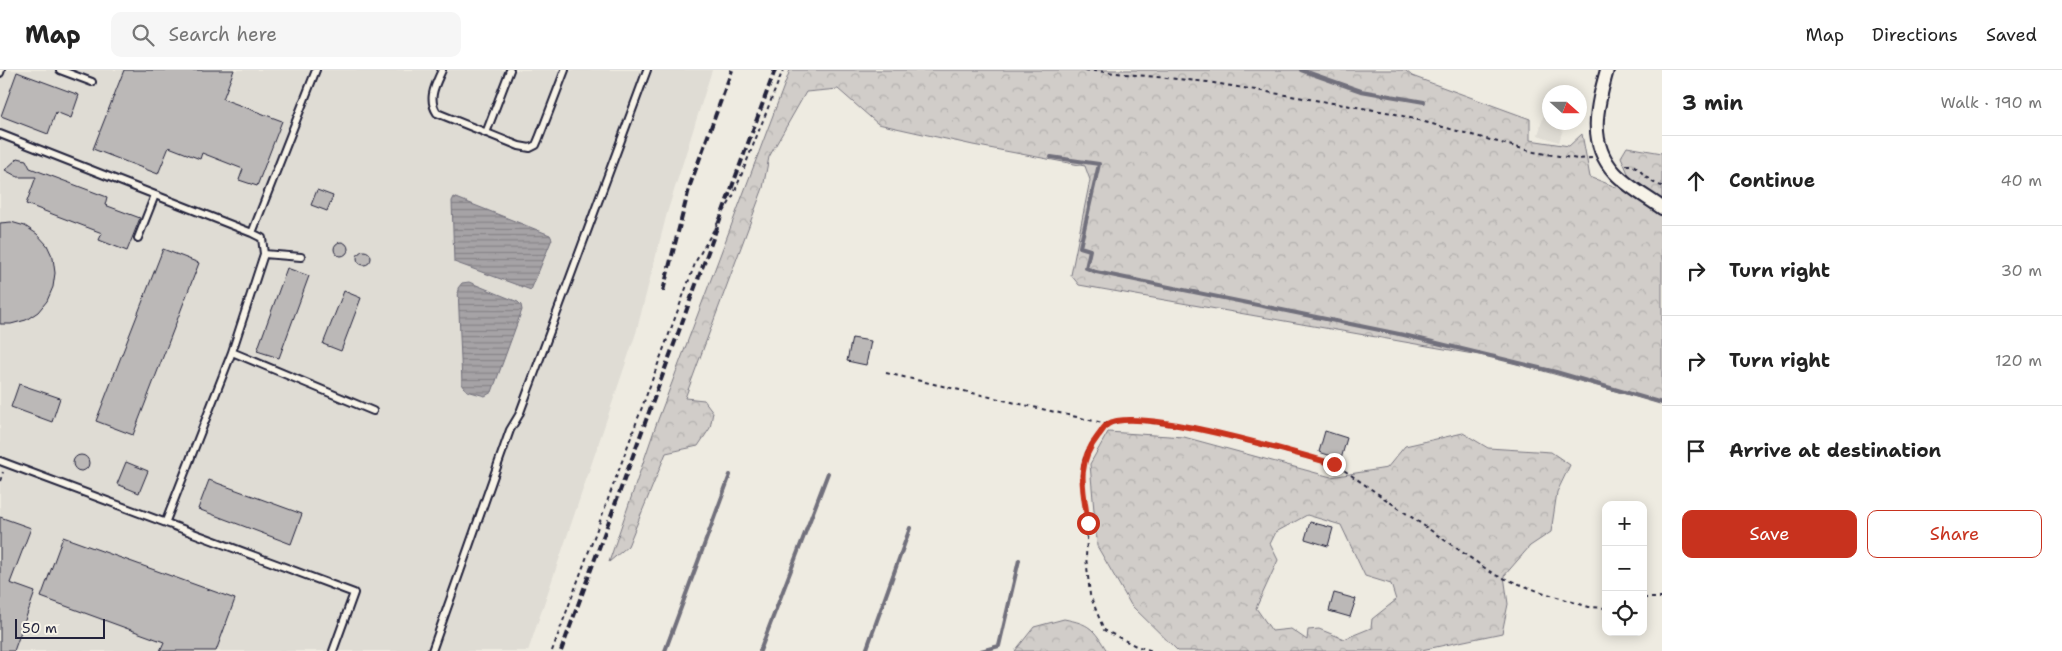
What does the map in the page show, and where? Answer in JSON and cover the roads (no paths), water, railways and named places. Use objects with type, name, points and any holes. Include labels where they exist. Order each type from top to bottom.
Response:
[{"type":"street","points":[[1607,70],[1597,113],[1598,145],[1602,157],[1616,175],[1662,208]]},
{"type":"lane","points":[[60,70],[92,82]]},
{"type":"lane","points":[[252,233],[316,70]]},
{"type":"lane","points":[[442,70],[432,95],[433,107],[442,116],[519,146],[533,147],[539,138],[565,70]]},
{"type":"lane","points":[[486,133],[510,70]]},
{"type":"lane","points":[[432,651],[510,430],[519,414],[647,70]]},
{"type":"lane","points":[[0,134],[262,238],[264,254],[232,352],[166,521]]},
{"type":"lane","points":[[138,238],[155,195]]},
{"type":"lane","points":[[264,254],[301,257]]},
{"type":"lane","points":[[232,352],[373,411]]},
{"type":"lane","points":[[0,461],[166,521],[354,593],[334,651]]},
{"type":"waterway","points":[[1301,70],[1361,91],[1424,102]]},
{"type":"waterway","points":[[1051,157],[1099,164],[1080,247],[1090,250],[1086,268],[1096,272],[1404,335],[1556,372],[1662,403]]},
{"type":"waterway","points":[[760,651],[828,473]]},
{"type":"waterway","points":[[665,651],[730,475]]},
{"type":"waterway","points":[[866,651],[910,528]]},
{"type":"waterway","points":[[981,651],[999,646],[1019,560]]},
{"type":"railway","points":[[663,291],[690,185],[732,70]]},
{"type":"railway","points":[[561,651],[775,70]]}]
